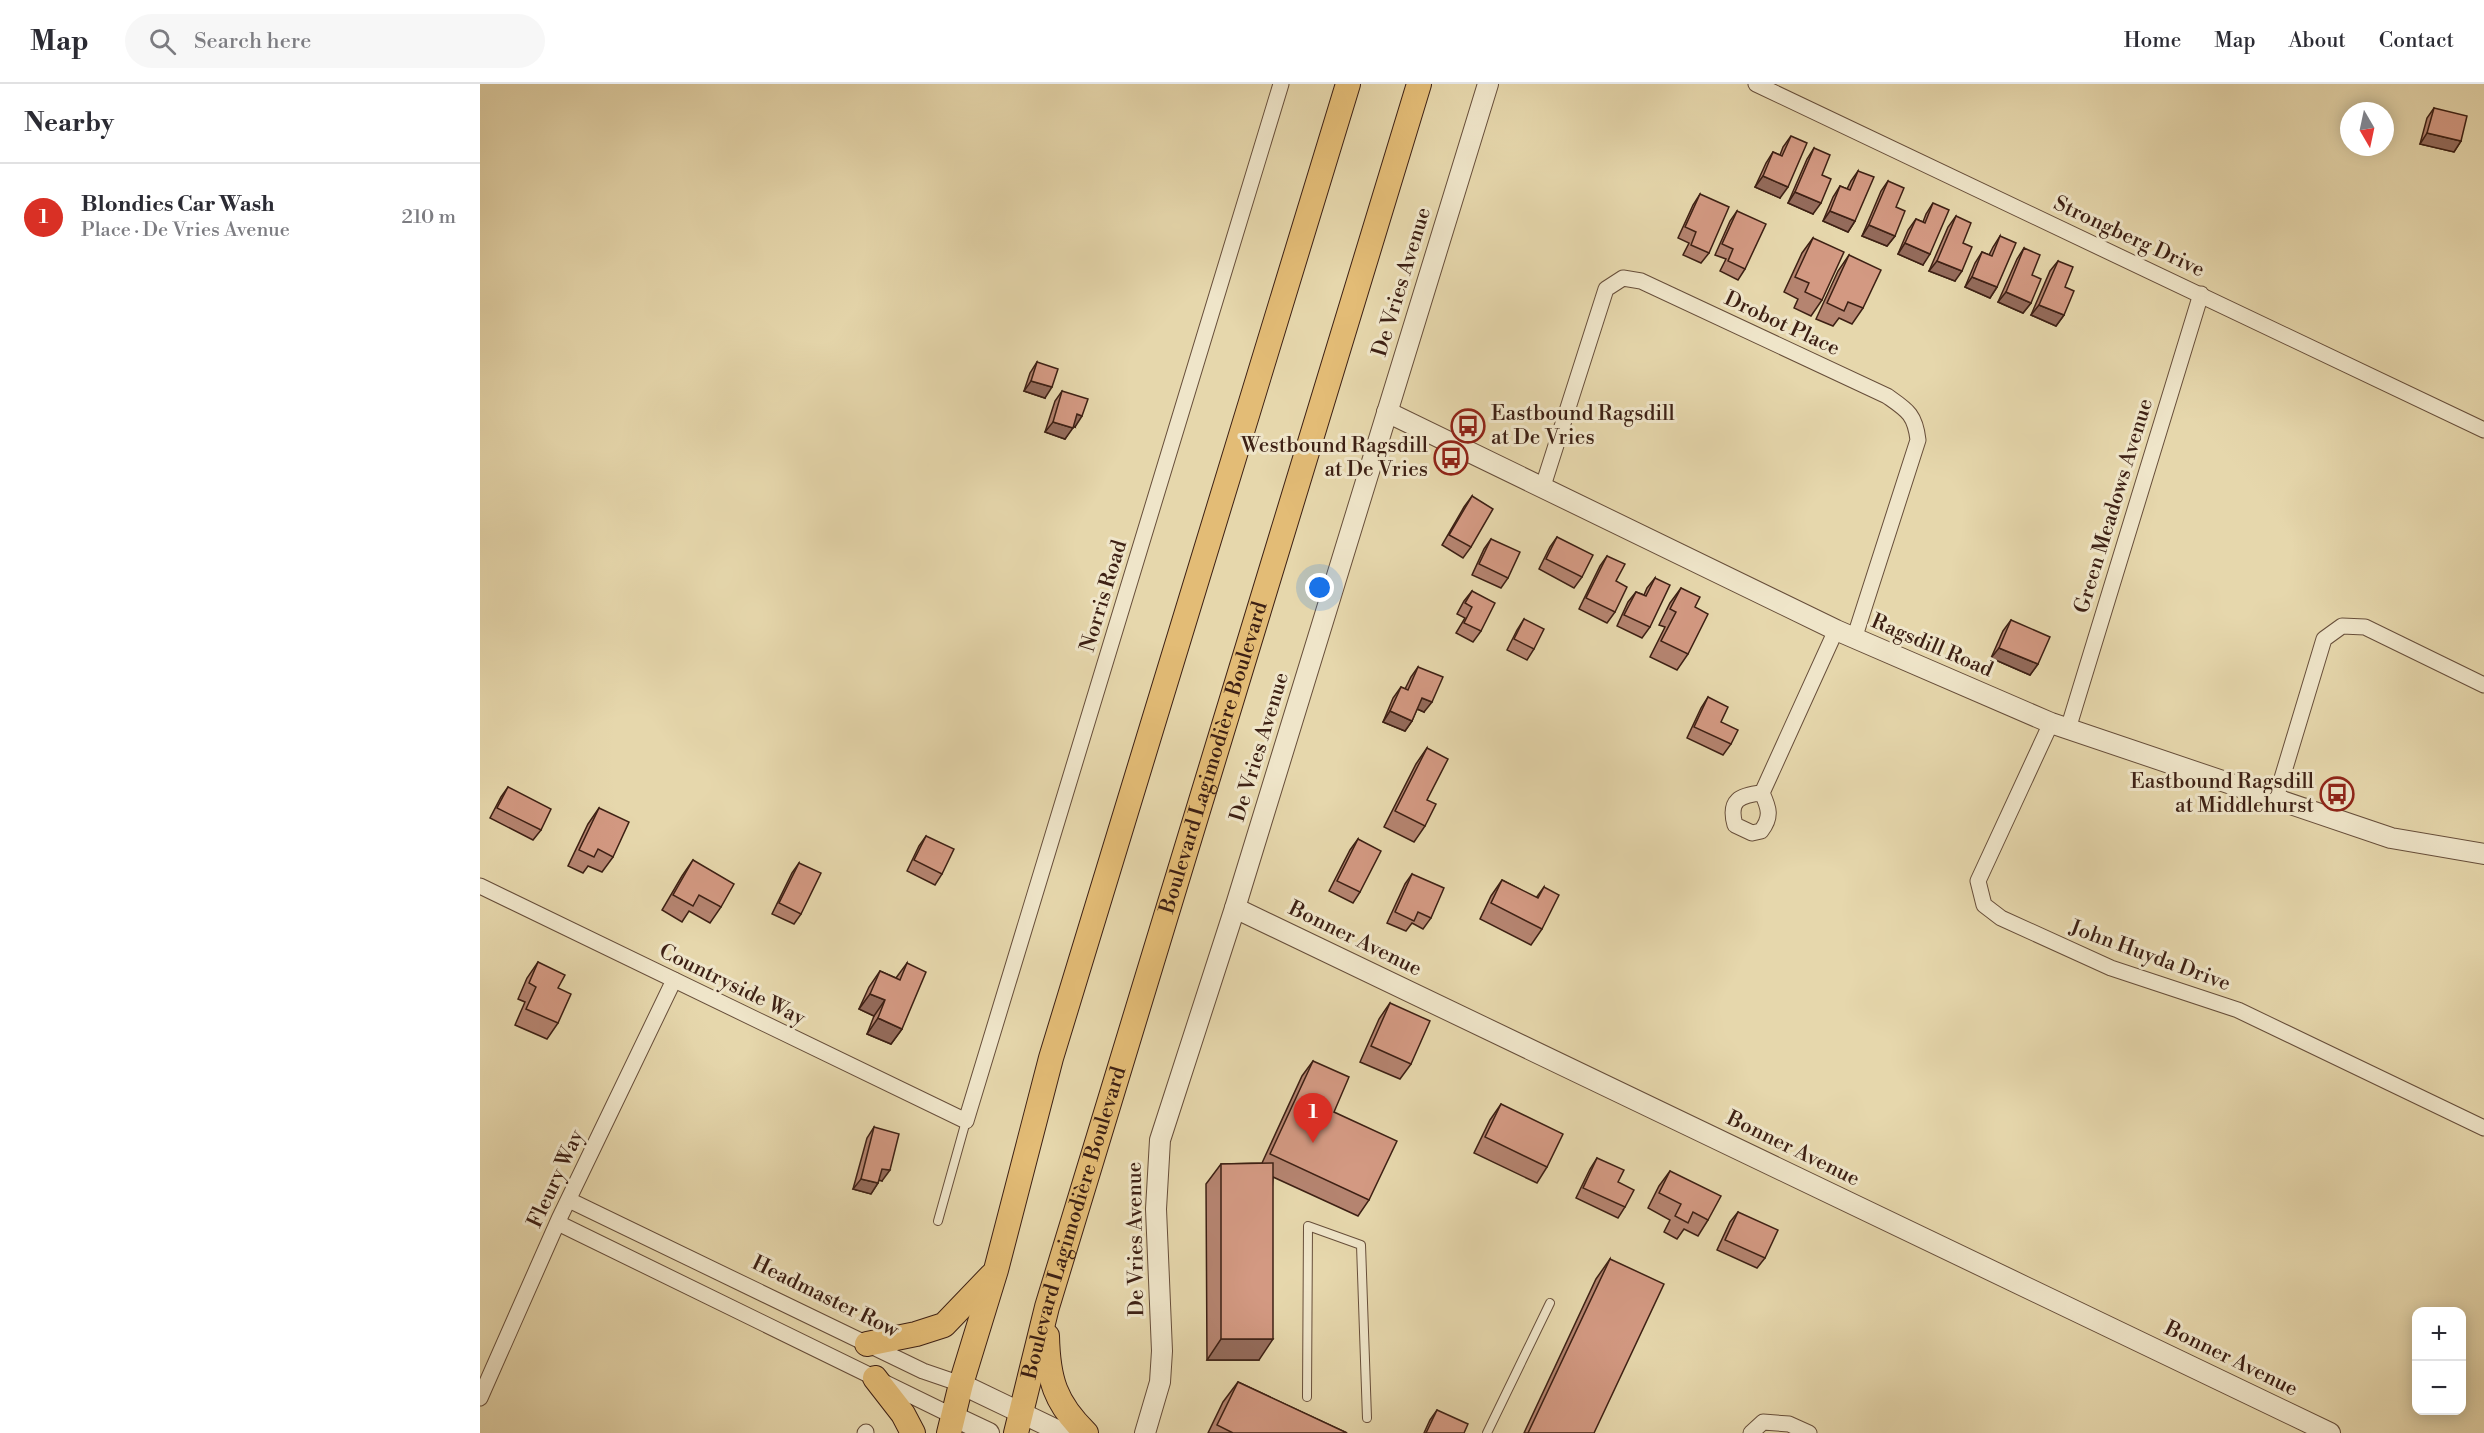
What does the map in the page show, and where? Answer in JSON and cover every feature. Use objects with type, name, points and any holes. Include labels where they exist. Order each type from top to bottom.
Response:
[{"type":"main road","points":[[951,1424],[996,1270],[1051,1058],[1348,84]]},
{"type":"main road","name":"Boulevard Lagimodière Boulevard","points":[[1018,1422],[1047,1307],[1419,84]]},
{"type":"main road","points":[[867,1344],[916,1334],[944,1325],[996,1270]]},
{"type":"main road","points":[[1047,1307],[1048,1366],[1054,1391],[1074,1422],[1086,1433]]},
{"type":"main road","points":[[875,1378],[903,1414],[913,1433]]},
{"type":"street","name":"Norris Road","points":[[966,1121],[1281,84]]},
{"type":"street","name":"De Vries Avenue","points":[[1145,1433],[1160,1382],[1162,1351],[1156,1209],[1160,1140],[1235,908],[1488,84]]},
{"type":"street","name":"Strongberg Drive","points":[[1756,84],[2484,430]]},
{"type":"street","name":"Drobot Place","points":[[1543,486],[1606,289],[1623,278],[1641,281],[1887,396],[1906,408],[1916,422],[1918,440],[1854,639]]},
{"type":"street","name":"Green Meadows Avenue","points":[[2060,726],[2201,294]]},
{"type":"street","name":"Ragsdill Road","points":[[1387,412],[1854,639],[2060,726],[2391,838],[2484,854]]},
{"type":"street","points":[[2276,798],[2324,639],[2342,626],[2365,627],[2484,685]]},
{"type":"street","points":[[1762,793],[1836,630]]},
{"type":"street","name":"John Huyda Drive","points":[[2060,726],[1978,881],[1984,905],[2001,918],[2111,968],[2238,1010],[2484,1128]]},
{"type":"street","name":"Countryside Way","points":[[480,886],[966,1121]]},
{"type":"street","name":"Bonner Avenue","points":[[1235,908],[2330,1433]]},
{"type":"street","name":"Fleury Way","points":[[480,1398],[558,1223],[674,980]]},
{"type":"street","name":"Headmaster Row","points":[[569,1200],[923,1371],[961,1384],[1018,1422],[1063,1433]]},
{"type":"street","points":[[558,1223],[875,1378],[951,1424],[989,1433]]},
{"type":"street","points":[[1751,1433],[1763,1422],[1789,1424],[1809,1433]]},
{"type":"lane","points":[[938,1221],[966,1121]]},
{"type":"lane","points":[[1307,1397],[1308,1226],[1360,1245],[1367,1418]]},
{"type":"lane","points":[[1487,1433],[1550,1303]]},
{"type":"building","points":[[2434,108],[2467,116],[2461,141],[2427,133]]},
{"type":"building","points":[[1791,136],[1807,143],[1788,187],[1763,176],[1773,152],[1782,156]]},
{"type":"building","points":[[1814,148],[1830,155],[1822,175],[1831,179],[1821,203],[1795,192]]},
{"type":"building","points":[[1858,171],[1874,177],[1855,221],[1830,211],[1840,186],[1850,190]]},
{"type":"building","points":[[1888,181],[1904,188],[1896,207],[1905,211],[1895,236],[1869,225]]},
{"type":"building","points":[[1700,194],[1729,207],[1709,253],[1691,245],[1696,232],[1685,227]]},
{"type":"building","points":[[1933,203],[1949,210],[1930,254],[1905,243],[1916,219],[1925,223]]},
{"type":"building","points":[[1737,211],[1766,224],[1745,269],[1728,261],[1733,249],[1722,244]]},
{"type":"building","points":[[1956,216],[1971,223],[1963,243],[1972,247],[1962,271],[1937,261]]},
{"type":"building","points":[[2000,236],[2016,243],[1997,287],[1972,277],[1982,252],[1992,256]]},
{"type":"building","points":[[1813,238],[1844,252],[1822,300],[1805,292],[1809,283],[1795,277]]},
{"type":"building","points":[[2024,248],[2040,255],[2032,275],[2041,279],[2031,303],[2006,292]]},
{"type":"building","points":[[1849,255],[1881,270],[1863,308],[1848,302],[1844,311],[1827,303]]},
{"type":"building","points":[[2058,261],[2073,267],[2065,287],[2074,291],[2064,315],[2039,305]]},
{"type":"building","points":[[1037,362],[1058,369],[1052,387],[1031,381]]},
{"type":"building","points":[[1062,391],[1088,399],[1082,416],[1077,414],[1073,428],[1053,422]]},
{"type":"building","points":[[1472,496],[1493,509],[1471,547],[1449,535]]},
{"type":"building","points":[[1557,537],[1593,555],[1582,577],[1546,559]]},
{"type":"building","points":[[1491,539],[1520,552],[1508,578],[1479,564]]},
{"type":"building","points":[[1607,556],[1625,564],[1616,581],[1627,587],[1615,612],[1586,598]]},
{"type":"building","points":[[1655,578],[1670,585],[1650,627],[1624,615],[1636,592],[1646,596]]},
{"type":"building","points":[[1681,588],[1700,597],[1695,607],[1708,614],[1688,654],[1661,641],[1676,612],[1670,609]]},
{"type":"building","points":[[1472,591],[1495,603],[1481,631],[1464,623],[1472,607],[1465,603]]},
{"type":"building","points":[[1524,619],[1544,629],[1534,649],[1514,639]]},
{"type":"building","points":[[2011,620],[2050,637],[2038,664],[1999,648]]},
{"type":"building","points":[[1418,667],[1443,677],[1432,702],[1422,698],[1412,721],[1390,711],[1401,687],[1408,690]]},
{"type":"building","points":[[1708,697],[1728,707],[1721,722],[1738,730],[1731,744],[1694,727]]},
{"type":"building","points":[[1427,748],[1448,759],[1427,800],[1436,804],[1425,826],[1395,811]]},
{"type":"building","points":[[508,787],[551,809],[541,830],[497,808]]},
{"type":"building","points":[[599,808],[629,822],[613,857],[598,849],[594,857],[579,850]]},
{"type":"building","points":[[926,836],[954,849],[942,874],[914,860]]},
{"type":"building","points":[[1358,839],[1381,851],[1360,892],[1337,881]]},
{"type":"building","points":[[693,860],[734,884],[721,907],[699,895],[693,906],[673,895]]},
{"type":"building","points":[[799,863],[821,873],[801,914],[779,903]]},
{"type":"building","points":[[1412,874],[1444,888],[1431,918],[1418,912],[1414,921],[1395,912]]},
{"type":"building","points":[[1502,880],[1538,898],[1544,887],[1559,895],[1542,929],[1491,903]]},
{"type":"building","points":[[538,962],[565,975],[558,988],[571,994],[558,1023],[526,1009],[536,987],[529,983]]},
{"type":"building","points":[[907,963],[926,972],[902,1029],[878,1018],[885,1000],[870,994],[880,971],[900,980]]},
{"type":"building","points":[[1390,1003],[1430,1021],[1411,1064],[1371,1046]]},
{"type":"building","points":[[1313,1061],[1349,1077],[1334,1112],[1397,1141],[1369,1200],[1270,1154]]},
{"type":"building","points":[[1501,1104],[1563,1134],[1547,1167],[1485,1137]]},
{"type":"building","points":[[874,1127],[899,1134],[890,1170],[882,1169],[878,1183],[861,1179]]},
{"type":"building","points":[[1597,1158],[1624,1170],[1618,1182],[1634,1190],[1625,1207],[1583,1188]]},
{"type":"building","points":[[1273,1163],[1273,1339],[1221,1339],[1221,1164]]},
{"type":"building","points":[[1670,1171],[1721,1196],[1708,1220],[1693,1212],[1688,1223],[1675,1216],[1681,1204],[1659,1193]]},
{"type":"building","points":[[1738,1212],[1778,1230],[1765,1258],[1725,1240]]},
{"type":"building","points":[[1610,1259],[1664,1284],[1594,1433],[1528,1433]]},
{"type":"building","points":[[1238,1382],[1347,1433],[1233,1433],[1217,1425]]},
{"type":"building","points":[[1437,1410],[1468,1424],[1464,1433],[1426,1433]]},
{"type":"place","name":"Eastbound Ragsdill at De Vries","points":[[1468,426]]},
{"type":"place","name":"Westbound Ragsdill at De Vries","points":[[1451,458]]},
{"type":"place","name":"Eastbound Ragsdill at Middlehurst","points":[[2337,794]]},
{"type":"place","name":"Blondies Car Wash","points":[[1313,1143]]}]
